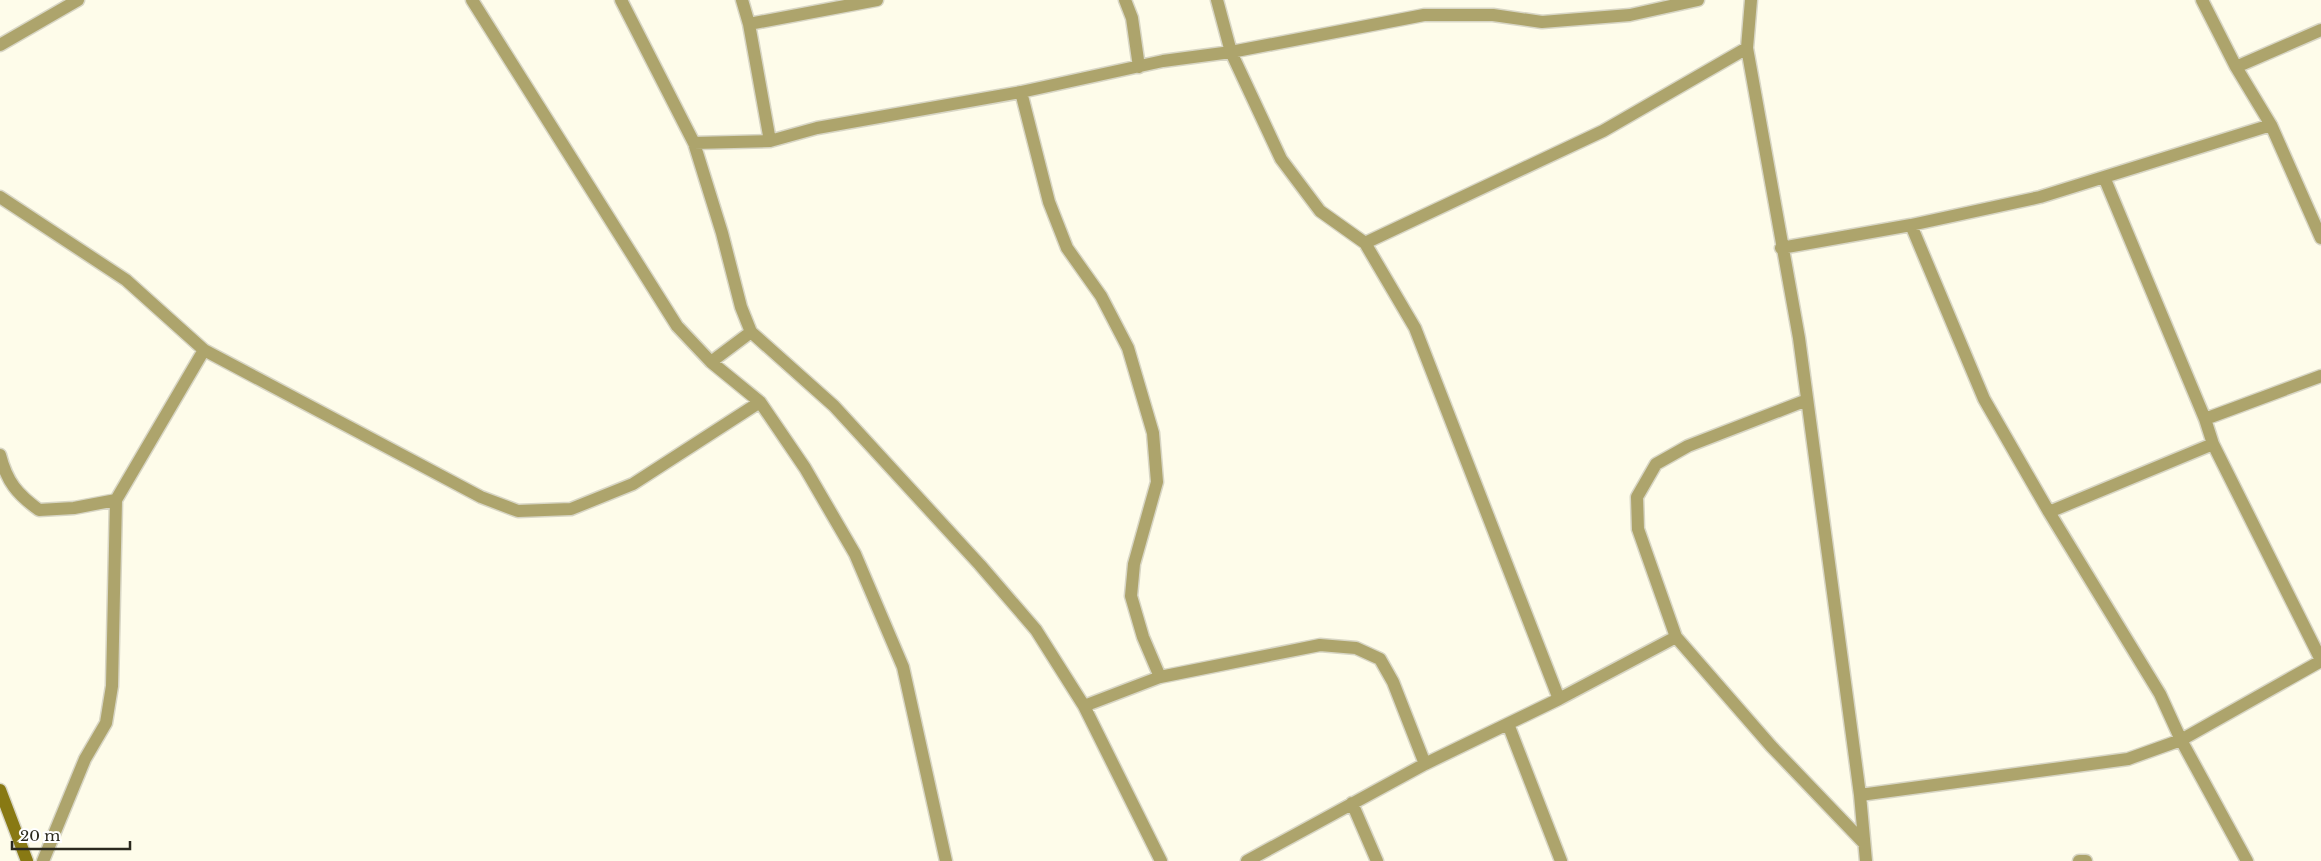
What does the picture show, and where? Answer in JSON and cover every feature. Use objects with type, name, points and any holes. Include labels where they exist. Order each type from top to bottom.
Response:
[{"type":"street","points":[[0,45],[78,0]]},
{"type":"street","points":[[472,0],[677,326],[712,362],[760,402],[805,468],[855,554],[903,667],[946,861]]},
{"type":"street","points":[[620,0],[694,143],[722,233],[741,308],[751,332],[834,406],[980,565],[1036,630],[1084,706],[1161,861]]},
{"type":"street","points":[[742,0],[749,24],[770,140]]},
{"type":"street","points":[[749,24],[877,0]]},
{"type":"street","points":[[1125,0],[1132,18],[1139,66]]},
{"type":"street","points":[[1217,0],[1231,52],[1282,159],[1320,211],[1365,243],[1415,328],[1559,699]]},
{"type":"street","points":[[694,143],[770,140],[817,128],[1020,92],[1139,66],[1231,52],[1424,15],[1493,15],[1542,22],[1630,14],[1698,0]]},
{"type":"street","points":[[1750,0],[1747,48],[1781,248],[1799,338],[1860,795],[1866,861]]},
{"type":"street","points":[[2202,0],[2236,67],[2271,125],[2321,238]]},
{"type":"street","points":[[2236,67],[2321,30]]},
{"type":"street","points":[[1365,243],[1603,132],[1747,48]]},
{"type":"street","points":[[1020,92],[1052,211],[1067,248],[1101,296],[1128,348],[1154,433],[1157,482],[1134,564],[1131,596],[1143,637],[1160,677]]},
{"type":"street","points":[[1781,248],[1912,225],[2040,197],[2271,125]]},
{"type":"street","points":[[1860,795],[2128,759],[2181,740],[2321,661],[2213,444],[2205,419],[2104,177]]},
{"type":"street","points":[[0,197],[126,280],[204,350],[481,498],[518,511],[571,509],[633,484],[760,402]]},
{"type":"street","points":[[1912,225],[1984,399],[2049,512],[2160,694],[2181,740],[2247,861]]},
{"type":"street","points":[[712,362],[751,332]]},
{"type":"street","points":[[42,861],[85,759],[106,723],[112,686],[116,500],[204,350]]},
{"type":"street","points":[[2205,419],[2321,376]]},
{"type":"street","points":[[1807,400],[1688,446],[1656,464],[1637,497],[1638,529],[1676,638],[1771,746],[1864,843]]},
{"type":"street","points":[[2049,512],[2213,444]]},
{"type":"street","points":[[0,455],[3,468],[18,494],[39,510],[74,508],[116,500]]},
{"type":"street","points":[[1247,861],[1425,764],[1559,699],[1676,638]]},
{"type":"street","points":[[1084,706],[1160,677],[1320,645],[1356,648],[1380,659],[1393,682],[1425,764]]},
{"type":"street","points":[[1508,724],[1561,861]]},
{"type":"street","points":[[0,790],[27,861]]},
{"type":"street","points":[[1352,803],[1377,861]]},
{"type":"street","points":[[2079,861],[2086,861]]}]
